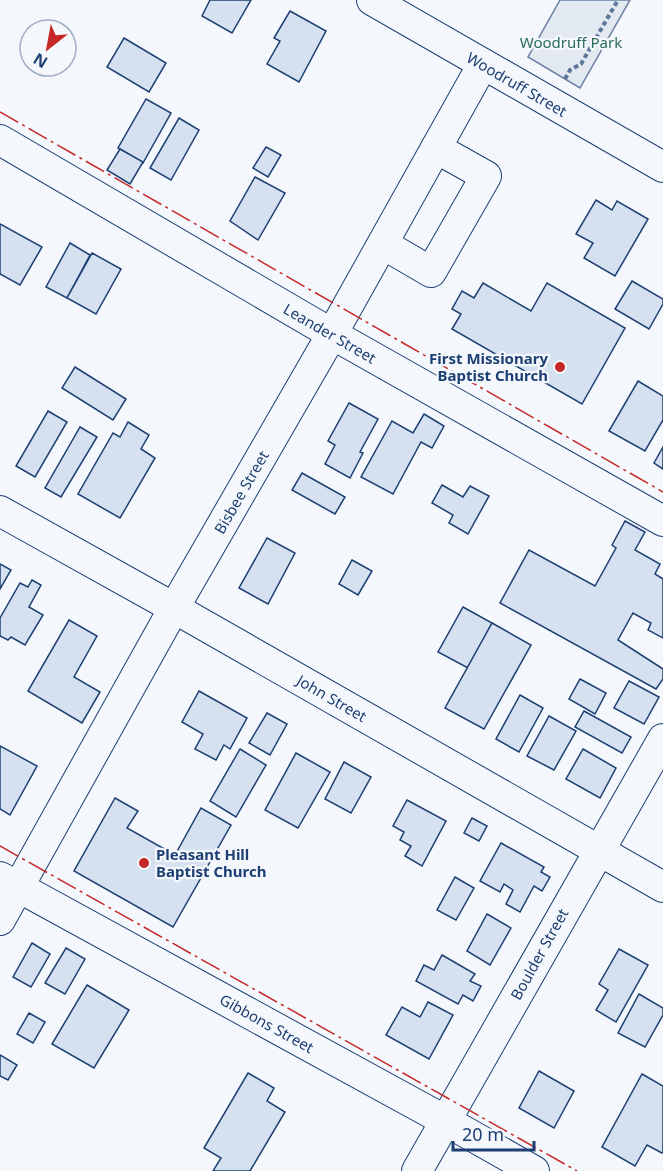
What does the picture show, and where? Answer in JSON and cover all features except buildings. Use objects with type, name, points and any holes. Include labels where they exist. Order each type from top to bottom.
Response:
[{"type":"street","name":"Woodruff Street","points":[[372,0],[663,167]]},
{"type":"street","name":"Bisbee Street","points":[[0,920],[9,883],[174,608],[332,334],[483,64]]},
{"type":"street","name":"Leander Street","points":[[0,140],[332,334],[663,521]]},
{"type":"street","points":[[383,244],[431,272],[486,176],[436,148]]},
{"type":"street","name":"John Street","points":[[0,511],[663,887]]},
{"type":"street","name":"Boulder Street","points":[[417,1171],[663,739]]},
{"type":"street","name":"Gibbons Street","points":[[9,883],[534,1171]]},
{"type":"path","points":[[552,103],[570,70],[581,63],[618,0]]},
{"type":"green space","name":"Woodruff Park","points":[[560,0],[630,0],[580,88],[528,57]]},
{"type":"power","points":[[0,112],[663,492]]},
{"type":"power","points":[[0,846],[577,1171]]},
{"type":"place","name":"First Missionary Baptist Church","points":[[560,367]]},
{"type":"place","name":"Pleasant Hill Baptist Church","points":[[144,863]]}]
